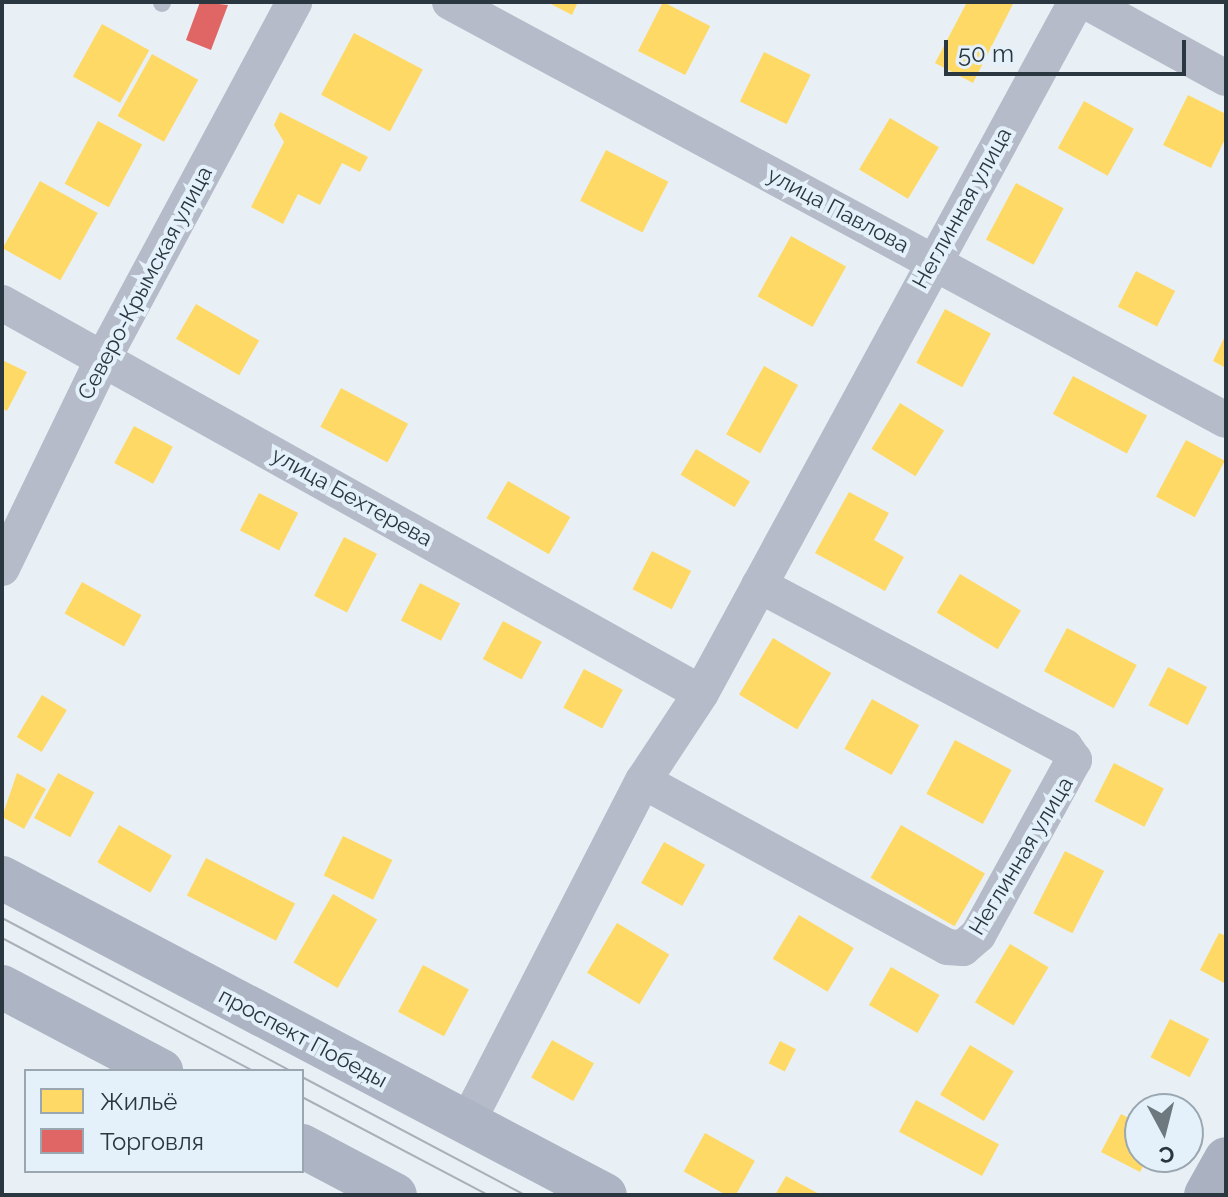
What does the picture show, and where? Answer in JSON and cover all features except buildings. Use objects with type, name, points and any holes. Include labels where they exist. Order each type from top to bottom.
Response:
[{"type":"main road","name":"проспект Победы","points":[[2,878],[466,1125],[605,1195]]},
{"type":"main road","points":[[2,987],[157,1069]]},
{"type":"main road","points":[[304,1147],[395,1195]]},
{"type":"main road","points":[[1206,1195],[1226,1159]]},
{"type":"street","name":"Северо-Крымская улица","points":[[2,568],[104,357],[294,2]]},
{"type":"street","name":"улица Павлова","points":[[450,2],[1226,420]]},
{"type":"street","name":"Неглинная улица","points":[[466,1125],[643,781],[701,693],[932,261],[1076,2]]},
{"type":"street","points":[[1087,2],[1226,78]]},
{"type":"street","name":"улица Бехтерева","points":[[2,303],[104,357],[701,693]]},
{"type":"street","name":"Неглинная улица","points":[[643,781],[947,947],[963,948],[978,935],[1074,760],[1065,747],[759,585]]},
{"type":"tram line","points":[[2,918],[287,1069]]},
{"type":"tram line","points":[[2,938],[249,1069]]},
{"type":"tram line","points":[[304,1078],[525,1195]]},
{"type":"tram line","points":[[304,1098],[488,1195]]}]
